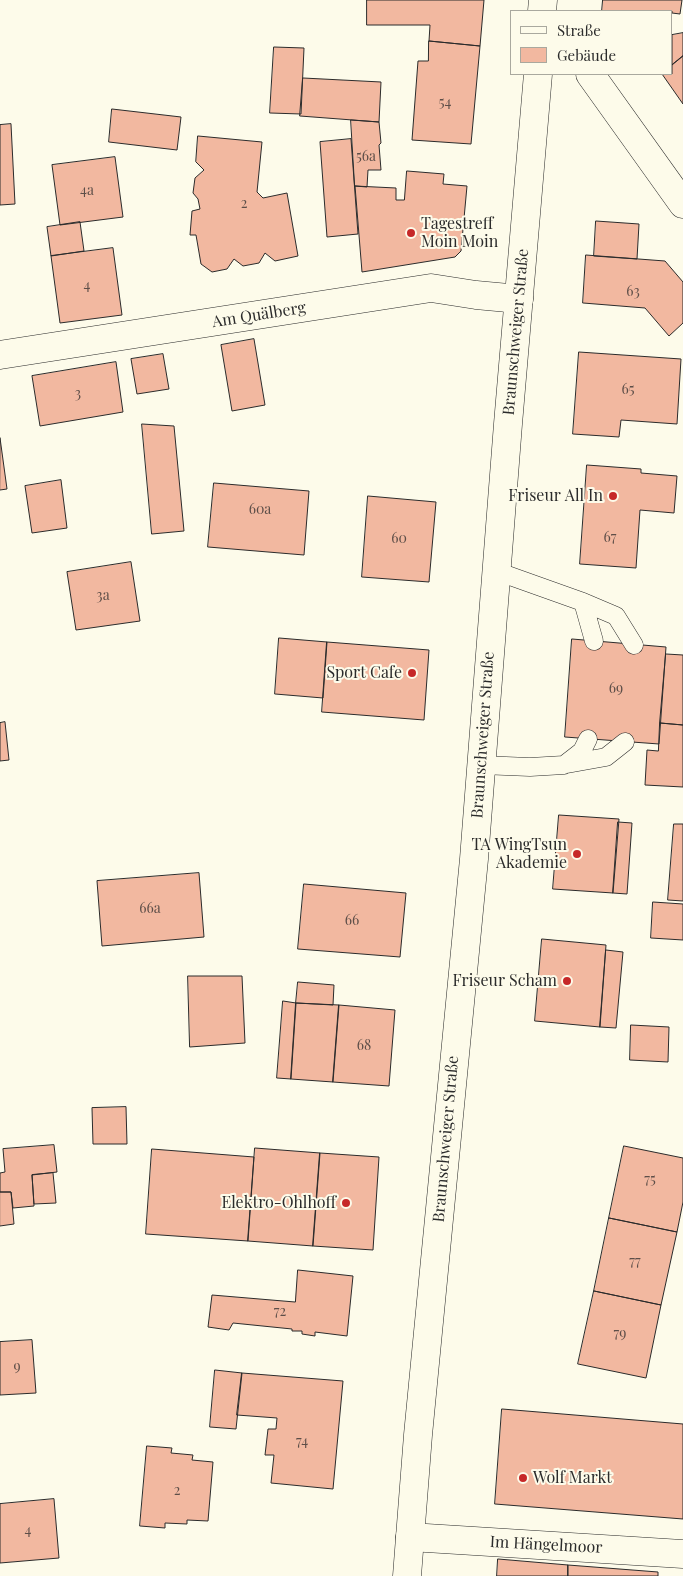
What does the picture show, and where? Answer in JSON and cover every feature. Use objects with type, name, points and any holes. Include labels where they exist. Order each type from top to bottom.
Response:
[{"type":"street","name":"Braunschweiger Straße","points":[[407,1576],[418,1435],[474,858],[538,75]]},
{"type":"street","points":[[591,75],[683,204]]},
{"type":"street","name":"Am Quälberg","points":[[0,355],[432,288],[519,299]]},
{"type":"street","name":"Im Hängelmoor","points":[[410,1537],[683,1554]]},
{"type":"lane","points":[[496,572],[584,602],[616,616],[634,644]]},
{"type":"lane","points":[[584,602],[594,641]]},
{"type":"lane","points":[[564,765],[582,751],[588,739]]},
{"type":"lane","points":[[481,766],[530,767],[564,765],[606,757],[625,742]]},
{"type":"building","points":[[367,0],[484,0],[480,46],[429,41],[430,25],[367,25]]},
{"type":"building","points":[[603,0],[682,0],[680,14],[673,13],[673,10],[602,10]]},
{"type":"building","points":[[683,33],[683,56],[673,64],[673,35]]},
{"type":"building","points":[[429,41],[480,46],[471,144],[412,140],[418,61],[428,61]]},
{"type":"building","points":[[274,47],[304,48],[301,114],[270,113]]},
{"type":"building","points":[[683,56],[683,104],[663,75],[673,75],[673,64]]},
{"type":"building","points":[[303,78],[381,82],[379,122],[300,116]]},
{"type":"building","points":[[112,109],[181,117],[177,150],[109,142]]},
{"type":"building","points":[[351,120],[379,122],[381,170],[368,170],[367,187],[355,186]]},
{"type":"building","points":[[11,124],[15,204],[0,205],[0,125]]},
{"type":"building","points":[[198,136],[262,142],[257,192],[263,198],[287,193],[298,256],[275,261],[265,253],[259,263],[243,266],[234,259],[227,269],[212,272],[201,264],[196,235],[190,235],[192,211],[200,209],[198,199],[193,193],[195,178],[204,170],[196,162]]},
{"type":"building","points":[[351,139],[358,234],[327,237],[320,142]]},
{"type":"building","points":[[115,157],[123,217],[60,225],[52,165]]},
{"type":"building","name":"Tagestreff Moin Moin","points":[[407,171],[444,174],[443,184],[467,186],[461,251],[455,257],[362,272],[355,186],[396,188],[396,200],[404,200]]},
{"type":"building","points":[[596,221],[639,224],[637,259],[594,256]]},
{"type":"building","points":[[80,222],[84,251],[51,256],[47,227]]},
{"type":"building","points":[[113,248],[122,315],[60,323],[51,256]]},
{"type":"building","points":[[586,255],[665,261],[683,282],[683,323],[669,336],[645,308],[583,303]]},
{"type":"building","points":[[254,339],[265,405],[232,411],[221,345]]},
{"type":"building","points":[[579,352],[681,359],[677,424],[621,420],[619,437],[573,434]]},
{"type":"building","points":[[163,354],[169,389],[137,394],[131,359]]},
{"type":"building","points":[[116,362],[123,412],[40,426],[32,376]]},
{"type":"building","points":[[142,424],[174,426],[184,531],[152,534]]},
{"type":"building","points":[[0,438],[7,489],[0,490]]},
{"type":"building","points":[[587,465],[641,469],[641,473],[677,476],[674,513],[640,510],[636,568],[580,564]]},
{"type":"building","points":[[61,480],[67,528],[32,533],[25,486]]},
{"type":"building","points":[[214,483],[309,491],[304,555],[208,547]]},
{"type":"building","points":[[368,496],[436,502],[429,582],[362,577]]},
{"type":"building","points":[[131,562],[140,621],[76,630],[67,572]]},
{"type":"building","points":[[279,638],[327,642],[323,698],[275,694]]},
{"type":"building","points":[[572,639],[666,647],[659,744],[565,737]]},
{"type":"building","points":[[327,642],[429,650],[424,720],[322,712]]},
{"type":"building","points":[[666,654],[683,655],[683,725],[660,723]]},
{"type":"building","points":[[5,722],[9,760],[0,761],[0,723]]},
{"type":"building","points":[[660,723],[683,725],[683,787],[645,785],[647,750],[658,751]]},
{"type":"building","points":[[559,815],[619,819],[613,893],[553,889]]},
{"type":"building","points":[[618,822],[632,823],[627,894],[613,893]]},
{"type":"building","points":[[674,824],[683,824],[683,901],[668,900]]},
{"type":"building","points":[[199,873],[204,937],[102,946],[97,881]]},
{"type":"building","points":[[304,884],[406,893],[400,957],[298,949]]},
{"type":"building","points":[[653,902],[683,904],[683,940],[651,938]]},
{"type":"building","points":[[542,939],[606,945],[600,1027],[535,1021]]},
{"type":"building","points":[[606,950],[623,952],[616,1028],[600,1027]]},
{"type":"building","points":[[188,976],[242,976],[245,1043],[190,1047]]},
{"type":"building","points":[[298,982],[334,985],[333,1005],[296,1003]]},
{"type":"building","points":[[283,1001],[296,1003],[291,1079],[277,1078]]},
{"type":"building","points":[[296,1003],[339,1005],[333,1082],[291,1079]]},
{"type":"building","points":[[339,1005],[395,1010],[389,1086],[333,1082]]},
{"type":"building","points":[[631,1025],[669,1027],[668,1062],[630,1060]]},
{"type":"building","points":[[126,1107],[127,1144],[93,1144],[92,1108]]},
{"type":"building","points":[[54,1145],[57,1172],[32,1175],[34,1206],[13,1208],[11,1192],[0,1192],[0,1173],[5,1172],[3,1149]]},
{"type":"building","points":[[624,1146],[683,1158],[683,1202],[677,1232],[609,1218]]},
{"type":"building","points":[[255,1148],[320,1153],[313,1246],[248,1241]]},
{"type":"building","points":[[152,1149],[254,1157],[248,1241],[146,1234]]},
{"type":"building","points":[[320,1153],[379,1157],[373,1250],[313,1246]]},
{"type":"building","points":[[53,1173],[56,1203],[34,1204],[32,1175]]},
{"type":"building","points":[[0,1192],[11,1192],[14,1224],[0,1226]]},
{"type":"building","points":[[609,1218],[677,1232],[661,1305],[594,1291]]},
{"type":"building","points":[[298,1270],[353,1276],[347,1336],[315,1332],[315,1336],[302,1334],[302,1331],[292,1331],[292,1329],[233,1323],[229,1330],[208,1327],[212,1295],[295,1302]]},
{"type":"building","points":[[594,1291],[661,1305],[646,1378],[578,1364]]},
{"type":"building","points":[[32,1340],[36,1393],[0,1395],[0,1342]]},
{"type":"building","points":[[215,1370],[242,1373],[236,1429],[210,1427]]},
{"type":"building","points":[[242,1373],[343,1381],[333,1489],[271,1483],[274,1455],[265,1455],[268,1429],[276,1429],[277,1418],[237,1415]]},
{"type":"building","points":[[502,1409],[683,1424],[683,1519],[495,1504]]},
{"type":"building","points":[[147,1446],[172,1448],[171,1453],[193,1455],[192,1460],[213,1462],[208,1521],[187,1520],[187,1524],[165,1523],[165,1528],[140,1526]]},
{"type":"building","points":[[54,1499],[59,1558],[0,1563],[0,1504]]},
{"type":"building","points":[[498,1559],[568,1565],[568,1576],[497,1576]]},
{"type":"building","points":[[568,1565],[658,1572],[658,1576],[568,1576]]},
{"type":"place","name":"Tagestreff Moin Moin","points":[[411,233]]},
{"type":"place","name":"Friseur All In","points":[[613,496]]},
{"type":"place","name":"Sport Cafe","points":[[412,673]]},
{"type":"place","name":"TA WingTsun Akademie","points":[[577,854]]},
{"type":"place","name":"Friseur Scham","points":[[567,981]]},
{"type":"place","name":"Elektro-Ohlhoff","points":[[346,1203]]},
{"type":"place","name":"Wolf Markt","points":[[523,1478]]}]
